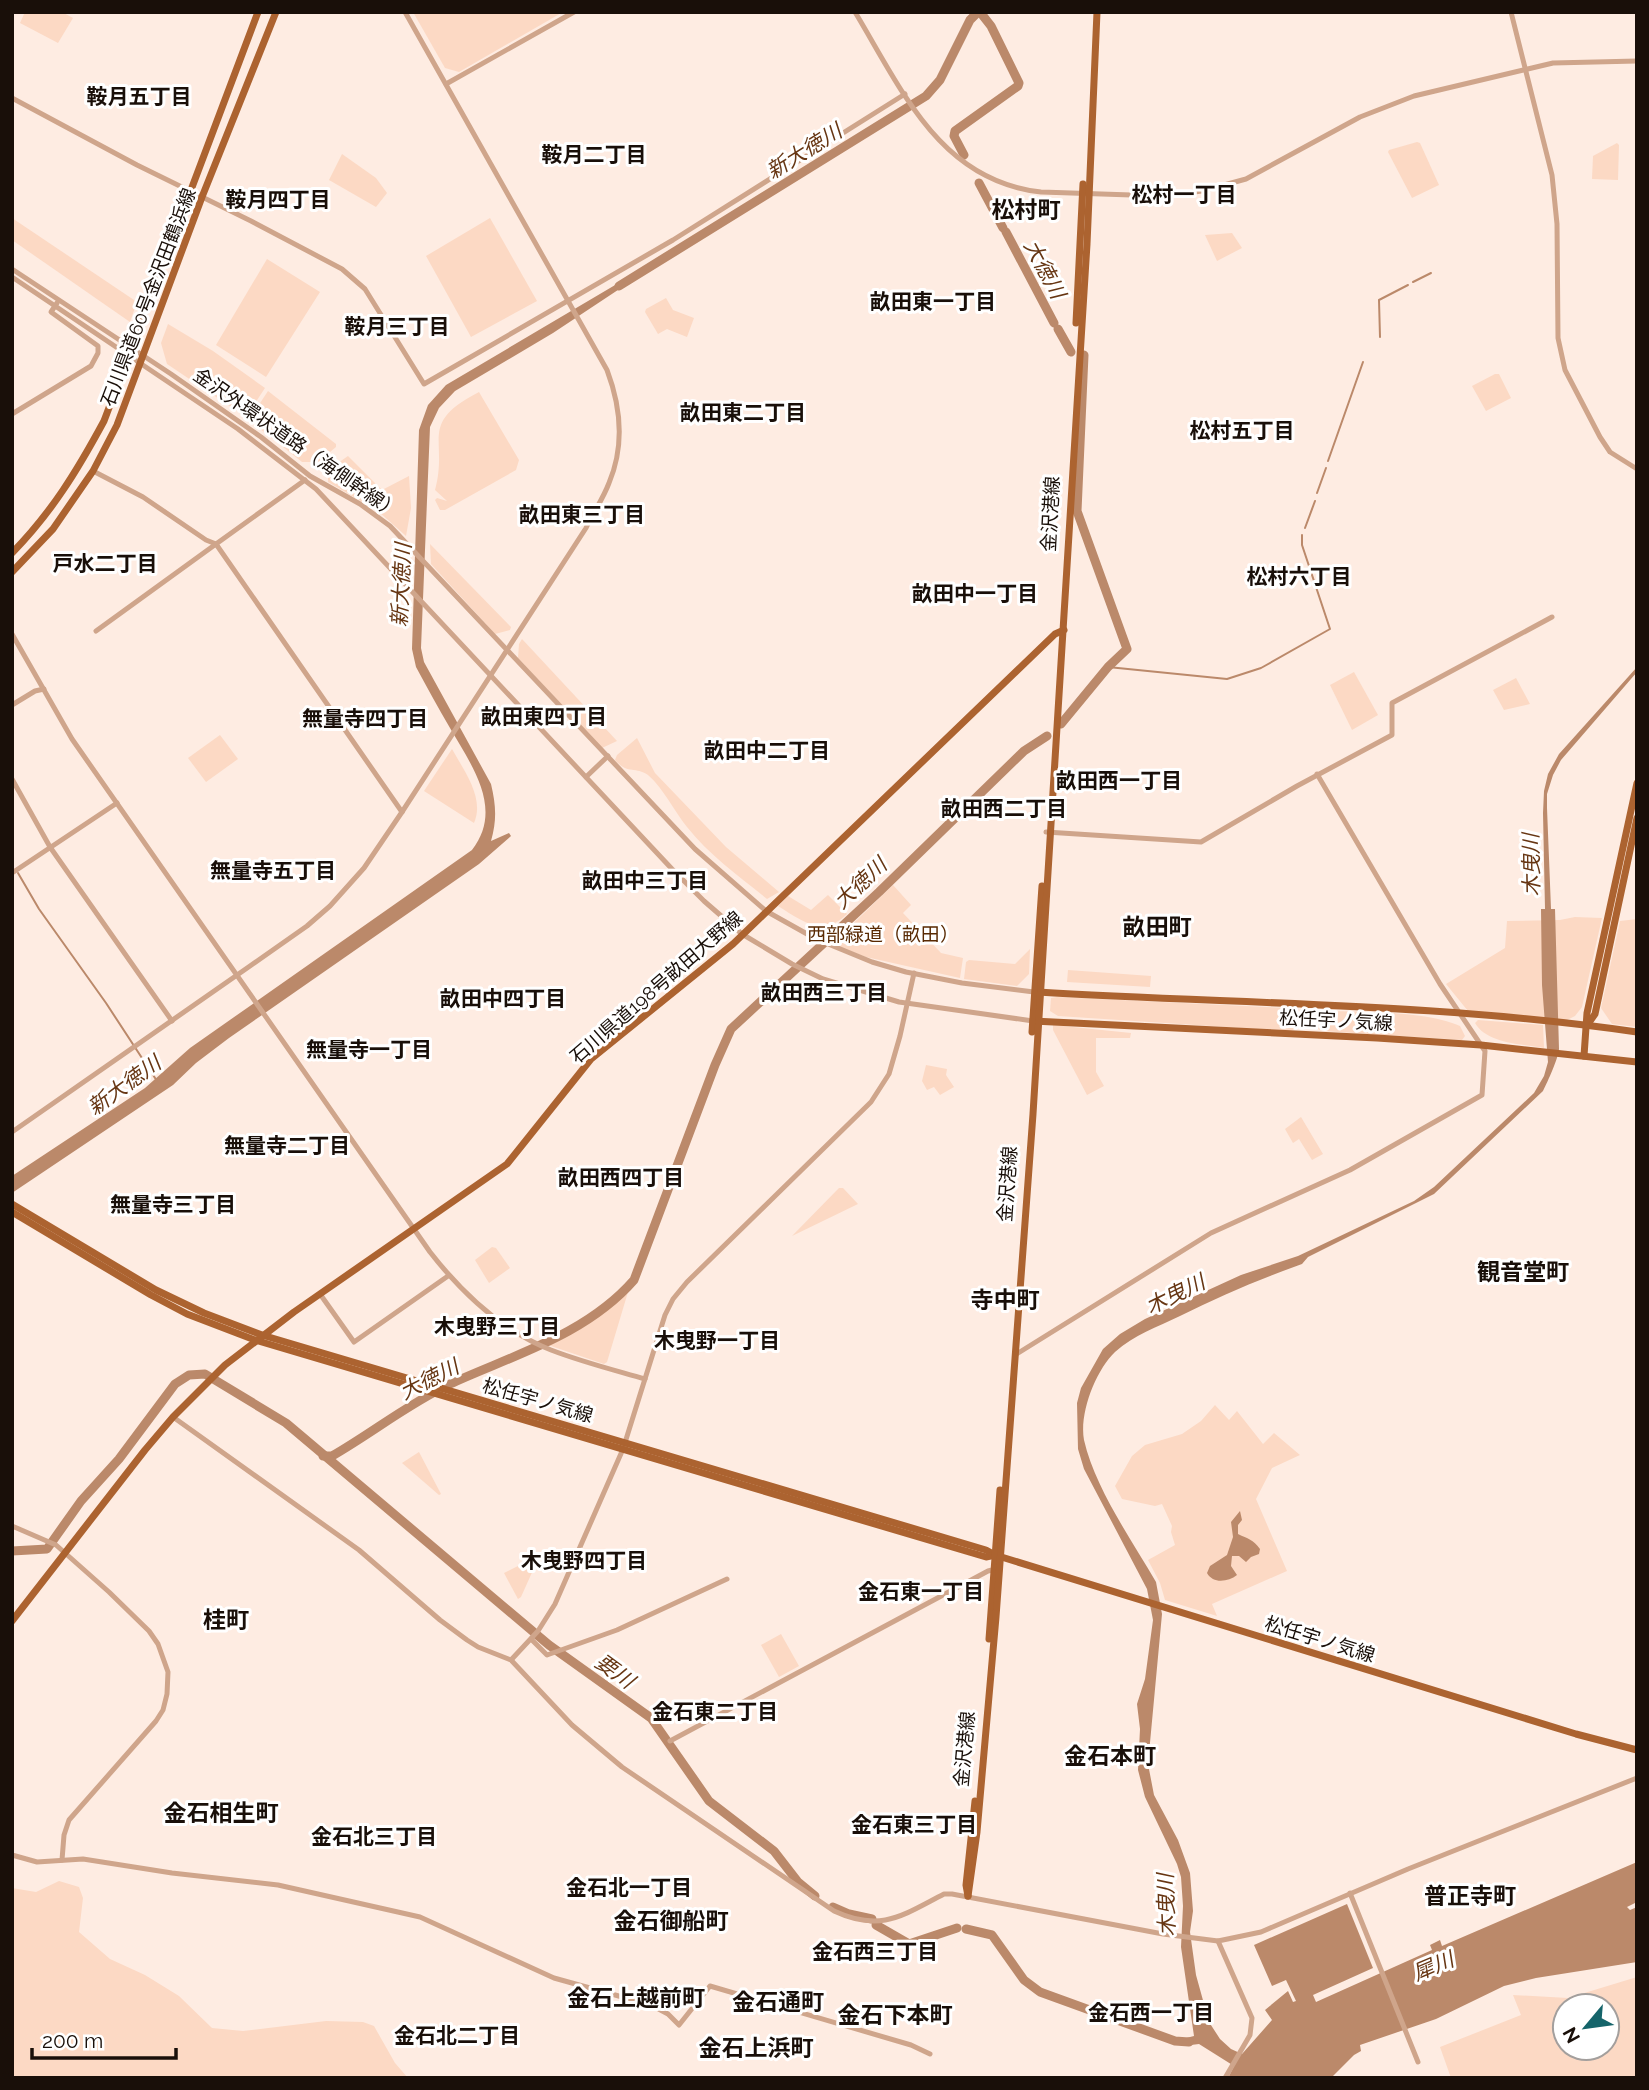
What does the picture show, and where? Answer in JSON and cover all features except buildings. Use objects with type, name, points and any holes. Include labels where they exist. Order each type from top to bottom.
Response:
[{"type":"main road","name":"石川県道60号金沢田鶴浜線","points":[[12,552],[41,523],[81,464],[104,421],[258,12]]},
{"type":"main road","name":"石川県道60号金沢田鶴浜線","points":[[12,572],[53,530],[93,471],[117,425],[275,12]]},
{"type":"main road","name":"金沢港線","points":[[968,1896],[977,1832],[1014,1356],[1061,631],[1095,12]]},
{"type":"main road","name":"石川県道198号畝田大野線","points":[[173,1417],[219,1370],[258,1338],[507,1164],[591,1059],[742,934],[1061,631]]},
{"type":"main road","points":[[1584,1056],[1587,1013],[1637,783]]},
{"type":"main road","points":[[1588,1025],[1595,1014],[1637,818]]},
{"type":"main road","name":"松任宇ノ気線","points":[[1037,992],[1462,1014],[1588,1025]]},
{"type":"main road","name":"松任宇ノ気線","points":[[1036,1021],[1318,1034],[1481,1045],[1637,1062]]},
{"type":"main road","points":[[1588,1025],[1637,1032]]},
{"type":"main road","name":"松任宇ノ気線","points":[[12,1204],[149,1286],[258,1338]]},
{"type":"main road","name":"松任宇ノ気線","points":[[12,1212],[151,1295],[192,1316],[258,1338],[986,1557],[998,1555],[1576,1734],[1637,1750]]},
{"type":"main road","points":[[12,1621],[173,1417]]},
{"type":"street","points":[[12,1132],[307,926],[330,906],[364,868],[402,812],[586,528],[609,484],[617,460],[621,430],[616,393],[607,370],[405,12]]},
{"type":"street","points":[[446,83],[574,12]]},
{"type":"street","points":[[855,12],[907,98],[926,126],[948,150],[984,176],[1023,190],[1162,196],[1202,191],[1246,179],[1360,117],[1414,96],[1553,63],[1637,61]]},
{"type":"street","points":[[1511,12],[1555,195],[1558,224],[1558,338],[1565,370],[1610,452],[1637,468]]},
{"type":"street","points":[[12,98],[342,269],[365,289],[376,304],[424,384],[907,98]]},
{"type":"street","points":[[12,269],[57,302]]},
{"type":"street","points":[[12,277],[57,302]]},
{"type":"street","points":[[12,414],[91,366],[98,353],[98,346],[51,312],[57,302]]},
{"type":"street","name":"金沢外環状道路（海側幹線）","points":[[57,302],[141,358],[316,489],[490,674]]},
{"type":"street","name":"金沢外環状道路（海側幹線）","points":[[141,358],[261,437],[310,476],[360,504],[390,526],[506,649]]},
{"type":"street","points":[[93,471],[143,497],[216,544],[402,812]]},
{"type":"street","points":[[96,631],[310,476]]},
{"type":"street","points":[[1048,832],[1195,844],[1318,774],[1356,757],[1392,736],[1392,703],[1552,617]]},
{"type":"street","points":[[12,634],[72,739],[448,1276],[491,1315],[550,1350],[645,1379]]},
{"type":"street","points":[[506,649],[695,849],[766,911],[830,946],[872,962],[962,983],[1037,992]]},
{"type":"street","points":[[490,674],[704,901],[742,934],[803,970],[844,987],[907,1004],[1036,1021]]},
{"type":"street","points":[[12,705],[35,691],[44,689]]},
{"type":"street","points":[[588,779],[608,757]]},
{"type":"street","points":[[1014,1356],[1211,1233],[1350,1170],[1482,1096],[1485,1051],[1440,984],[1318,774]]},
{"type":"street","points":[[12,779],[51,847],[172,1021]]},
{"type":"street","points":[[12,873],[117,803]]},
{"type":"street","points":[[511,1661],[534,1635],[555,1604],[624,1446],[673,1299],[687,1282],[871,1102],[889,1074],[914,973]]},
{"type":"street","points":[[320,1294],[354,1342],[448,1276]]},
{"type":"street","points":[[173,1417],[359,1550],[460,1635],[478,1647],[511,1661],[572,1725],[622,1767],[834,1911],[867,1922],[893,1920],[944,1894],[968,1896],[1176,1936],[1218,1941],[1261,1932],[1350,1893],[1637,1778]]},
{"type":"street","points":[[12,1526],[56,1545],[149,1631],[165,1658],[169,1681],[163,1710],[156,1721],[69,1820],[64,1835],[62,1860]]},
{"type":"street","points":[[670,1741],[997,1569]]},
{"type":"street","points":[[534,1635],[547,1655],[559,1652],[617,1630],[727,1579]]},
{"type":"street","points":[[12,1855],[37,1862],[83,1859],[172,1873],[278,1885],[420,1917],[554,1978],[651,2005],[668,2014],[679,2025],[709,1986],[916,2046],[930,2054]]},
{"type":"street","points":[[1350,1893],[1418,2062]]},
{"type":"street","points":[[1218,1941],[1252,2018],[1250,2035],[1224,2078]]},
{"type":"green space","points":[[25,12],[62,12],[73,18],[58,43],[20,23]]},
{"type":"green space","points":[[413,12],[563,12],[459,72],[445,68]]},
{"type":"green space","points":[[1420,143],[1439,185],[1412,198],[1388,152]]},
{"type":"green space","points":[[1617,143],[1618,180],[1592,179],[1593,156]]},
{"type":"green space","points":[[342,154],[376,178],[387,193],[376,207],[329,180]]},
{"type":"green space","points":[[12,218],[137,302],[130,322],[12,240]]},
{"type":"green space","points":[[490,218],[537,301],[471,337],[426,256]]},
{"type":"green space","points":[[1232,233],[1242,248],[1217,261],[1205,235]]},
{"type":"green space","points":[[267,259],[320,292],[266,377],[216,345]]},
{"type":"green space","points":[[666,298],[673,310],[694,318],[687,337],[667,329],[658,334],[645,312]]},
{"type":"green space","points":[[168,324],[213,351],[265,388],[246,417],[167,364],[161,343]]},
{"type":"green space","points":[[1499,374],[1511,398],[1486,411],[1472,386]]},
{"type":"green space","points":[[268,391],[336,444],[336,447],[318,462],[302,462],[249,420]]},
{"type":"green space","points":[[479,392],[519,460],[516,470],[445,510],[440,510],[435,500],[437,498],[447,501],[435,490],[442,424],[460,403]]},
{"type":"green space","points":[[348,456],[382,490],[409,476],[411,508],[406,536],[378,511],[328,482],[328,470]]},
{"type":"green space","points":[[430,544],[511,627],[510,630],[495,634],[431,564]]},
{"type":"green space","points":[[522,639],[617,741],[602,748],[518,658]]},
{"type":"green space","points":[[1354,672],[1378,715],[1352,730],[1330,685]]},
{"type":"green space","points":[[1516,678],[1530,704],[1504,710],[1493,690]]},
{"type":"green space","points":[[220,735],[238,759],[206,782],[188,758]]},
{"type":"green space","points":[[637,738],[655,773],[726,847],[779,892],[767,899],[696,837],[648,775],[628,769],[615,760],[617,755]]},
{"type":"green space","points":[[452,749],[475,794],[477,814],[474,823],[424,791]]},
{"type":"green space","name":"西部緑道（畝田）","points":[[893,885],[911,905],[903,913],[941,953],[963,958],[960,978],[866,957],[832,944]]},
{"type":"green space","points":[[828,895],[847,914],[829,925],[812,925],[778,906],[788,896],[811,910]]},
{"type":"green space","points":[[1575,917],[1602,918],[1582,1007],[1575,1016],[1565,1021],[1468,1011],[1446,984],[1505,948],[1507,921],[1560,920]]},
{"type":"green space","points":[[1637,919],[1637,1027],[1612,1024],[1601,1008],[1620,921]]},
{"type":"green space","points":[[1030,949],[1029,974],[1017,986],[964,979],[966,962],[969,960],[1015,964]]},
{"type":"green space","points":[[1068,970],[1151,976],[1150,987],[1067,982]]},
{"type":"green space","points":[[1051,998],[1288,1008],[1296,1026],[1288,1031],[1058,1016],[1050,1011]]},
{"type":"green space","points":[[1306,1011],[1425,1017],[1460,1026],[1465,1036],[1462,1040],[1322,1031],[1311,1025],[1304,1014]]},
{"type":"green space","points":[[1478,1020],[1543,1025],[1544,1048],[1497,1039],[1481,1030],[1475,1023]]},
{"type":"green space","points":[[1053,1025],[1131,1033],[1130,1038],[1096,1038],[1096,1072],[1104,1086],[1087,1095],[1053,1030]]},
{"type":"green space","points":[[926,1065],[947,1069],[946,1075],[954,1087],[940,1095],[934,1087],[927,1090],[922,1081]]},
{"type":"green space","points":[[1301,1117],[1323,1154],[1312,1160],[1299,1139],[1293,1143],[1285,1129]]},
{"type":"green space","points":[[839,1188],[843,1188],[858,1204],[792,1236]]},
{"type":"green space","points":[[492,1247],[496,1248],[510,1268],[489,1283],[475,1260]]},
{"type":"green space","points":[[628,1292],[607,1362],[604,1364],[548,1345],[562,1339]]},
{"type":"green space","points":[[1215,1405],[1229,1420],[1237,1411],[1263,1444],[1274,1433],[1300,1455],[1272,1468],[1256,1499],[1287,1571],[1212,1604],[1217,1616],[1165,1600],[1148,1560],[1175,1545],[1172,1526],[1162,1504],[1155,1506],[1122,1499],[1115,1486],[1132,1456],[1145,1445],[1182,1434],[1201,1421]]},
{"type":"green space","points":[[419,1452],[441,1494],[439,1495],[402,1463]]},
{"type":"green space","points":[[536,1557],[538,1559],[518,1599],[504,1573]]},
{"type":"green space","points":[[781,1634],[799,1666],[779,1677],[761,1645]]},
{"type":"green space","points":[[59,1881],[79,1887],[83,1898],[79,1932],[110,1959],[145,1975],[179,1996],[212,2028],[243,2031],[326,2021],[363,2022],[374,2026],[395,2063],[408,2078],[12,2078],[12,1888],[36,1892]]},
{"type":"green space","points":[[1637,1977],[1637,2078],[1451,2078],[1440,2047],[1521,2015],[1513,1995],[1551,1997],[1551,2062],[1621,2062],[1621,1992],[1588,1992]]},
{"type":"water","points":[[627,278],[630,282],[553,333],[455,391],[439,408],[430,427],[421,648],[424,662],[491,784],[495,812],[491,841],[509,833],[511,836],[479,864],[229,1038],[173,1085],[12,1193],[12,1176],[145,1088],[190,1048],[472,850],[481,835],[485,819],[481,788],[467,757],[416,667],[412,649],[419,430],[428,405],[446,385]]},
{"type":"water","name":"犀川","points":[[1637,667],[1637,672],[1561,760],[1547,794],[1551,909],[1555,909],[1559,1049],[1543,1091],[1434,1194],[1308,1257],[1302,1264],[1210,1302],[1122,1346],[1101,1370],[1087,1405],[1083,1429],[1089,1458],[1105,1495],[1156,1582],[1162,1614],[1148,1764],[1154,1795],[1178,1840],[1190,1873],[1193,1911],[1190,1932],[1196,1975],[1209,2022],[1220,2039],[1242,2054],[1272,2020],[1265,2010],[1288,1991],[1293,2002],[1296,2001],[1286,1980],[1272,1986],[1254,1945],[1347,1904],[1373,1968],[1313,1995],[1316,2002],[1432,1950],[1430,1945],[1440,1940],[1442,1946],[1637,1862],[1637,1902],[1627,1907],[1630,1910],[1637,1907],[1637,1962],[1536,1978],[1504,1986],[1436,2019],[1360,2045],[1361,2051],[1331,2078],[1228,2078],[1234,2066],[1199,2044],[1178,2044],[1182,2039],[1194,2036],[1181,1947],[1181,1877],[1145,1797],[1138,1770],[1140,1729],[1137,1704],[1145,1679],[1153,1620],[1147,1589],[1084,1469],[1078,1449],[1077,1403],[1081,1388],[1103,1349],[1120,1334],[1145,1319],[1241,1275],[1298,1256],[1414,1201],[1434,1187],[1534,1093],[1544,1076],[1548,1062],[1542,985],[1541,909],[1545,909],[1543,813],[1548,774],[1559,754]]},
{"type":"water","points":[[1240,1511],[1242,1520],[1238,1525],[1238,1534],[1255,1543],[1260,1549],[1259,1554],[1246,1562],[1239,1556],[1232,1556],[1231,1566],[1237,1575],[1225,1580],[1213,1579],[1207,1573],[1210,1566],[1227,1555],[1233,1537],[1231,1522]]},
{"type":"waterway","name":"新大徳川","points":[[619,286],[926,96],[940,80],[970,20],[978,12]]},
{"type":"waterway","name":"大徳川","points":[[964,155],[954,136],[955,131],[1019,83],[991,26],[980,12]]},
{"type":"waterway","name":"大徳川","points":[[979,183],[1003,228]]},
{"type":"waterway","name":"大徳川","points":[[1006,232],[1054,323]]},
{"type":"waterway","points":[[1413,282],[1431,273]]},
{"type":"waterway","points":[[1380,337],[1379,300],[1408,285]]},
{"type":"waterway","name":"大徳川","points":[[1058,329],[1071,352]]},
{"type":"waterway","name":"大徳川","points":[[1061,724],[1108,667],[1127,649],[1077,511],[1084,355]]},
{"type":"waterway","points":[[1328,461],[1363,362]]},
{"type":"waterway","points":[[1317,493],[1326,468]]},
{"type":"waterway","points":[[1305,528],[1315,501]]},
{"type":"waterway","points":[[1108,667],[1227,679],[1261,668],[1330,629],[1302,545],[1302,535]]},
{"type":"waterway","name":"大徳川","points":[[323,1456],[332,1456],[450,1384],[548,1342],[594,1315],[615,1299],[634,1280],[731,1029],[879,892],[1024,751],[1047,736]]},
{"type":"waterway","points":[[18,873],[39,909],[157,1081]]},
{"type":"waterway","name":"要川","points":[[12,1551],[47,1549],[81,1501],[119,1459],[175,1384],[189,1375],[205,1374],[286,1423],[549,1645],[651,1718],[709,1801],[774,1851],[798,1882],[815,1896]]},
{"type":"waterway","name":"要川","points":[[833,1907],[872,1919]]},
{"type":"waterway","name":"要川","points":[[876,1925],[909,1944],[957,1928]]},
{"type":"waterway","name":"要川","points":[[966,1929],[992,1935],[1024,1980],[1040,1992],[1175,2041],[1189,2042]]},
{"type":"district","name":"鞍月五丁目","points":[[139,96]]},
{"type":"district","name":"鞍月二丁目","points":[[594,154]]},
{"type":"district","name":"松村一丁目","points":[[1184,194]]},
{"type":"district","name":"鞍月四丁目","points":[[278,199]]},
{"type":"district","name":"松村町","points":[[1026,209]]},
{"type":"district","name":"畝田東一丁目","points":[[933,301]]},
{"type":"district","name":"鞍月三丁目","points":[[397,326]]},
{"type":"district","name":"畝田東二丁目","points":[[743,412]]},
{"type":"district","name":"松村五丁目","points":[[1242,430]]},
{"type":"district","name":"畝田東三丁目","points":[[582,514]]},
{"type":"district","name":"戸水二丁目","points":[[105,563]]},
{"type":"district","name":"松村六丁目","points":[[1299,576]]},
{"type":"district","name":"畝田中一丁目","points":[[975,593]]},
{"type":"district","name":"畝田東四丁目","points":[[544,716]]},
{"type":"district","name":"無量寺四丁目","points":[[365,718]]},
{"type":"district","name":"畝田中二丁目","points":[[767,750]]},
{"type":"district","name":"畝田西一丁目","points":[[1119,780]]},
{"type":"district","name":"畝田西二丁目","points":[[1004,808]]},
{"type":"district","name":"無量寺五丁目","points":[[273,870]]},
{"type":"district","name":"畝田中三丁目","points":[[645,880]]},
{"type":"district","name":"畝田町","points":[[1157,926]]},
{"type":"district","name":"畝田西三丁目","points":[[824,992]]},
{"type":"district","name":"畝田中四丁目","points":[[503,998]]},
{"type":"district","name":"無量寺一丁目","points":[[369,1049]]},
{"type":"district","name":"無量寺二丁目","points":[[287,1145]]},
{"type":"district","name":"畝田西四丁目","points":[[621,1177]]},
{"type":"district","name":"無量寺三丁目","points":[[173,1204]]},
{"type":"district","name":"観音堂町","points":[[1523,1271]]},
{"type":"district","name":"寺中町","points":[[1005,1299]]},
{"type":"district","name":"木曳野三丁目","points":[[497,1326]]},
{"type":"district","name":"木曳野一丁目","points":[[717,1340]]},
{"type":"district","name":"木曳野四丁目","points":[[584,1560]]},
{"type":"district","name":"金石東一丁目","points":[[921,1591]]},
{"type":"district","name":"桂町","points":[[226,1619]]},
{"type":"district","name":"金石東二丁目","points":[[715,1711]]},
{"type":"district","name":"金石本町","points":[[1110,1755]]},
{"type":"district","name":"金石相生町","points":[[221,1812]]},
{"type":"district","name":"金石東三丁目","points":[[914,1824]]},
{"type":"district","name":"金石北三丁目","points":[[374,1836]]},
{"type":"district","name":"金石北一丁目","points":[[629,1887]]},
{"type":"district","name":"普正寺町","points":[[1470,1895]]},
{"type":"district","name":"金石御船町","points":[[671,1920]]},
{"type":"district","name":"金石西三丁目","points":[[875,1951]]},
{"type":"district","name":"金石上越前町","points":[[636,1997]]},
{"type":"district","name":"金石通町","points":[[778,2001]]},
{"type":"district","name":"金石西一丁目","points":[[1151,2012]]},
{"type":"district","name":"金石下本町","points":[[895,2014]]},
{"type":"district","name":"金石北二丁目","points":[[457,2035]]},
{"type":"district","name":"金石上浜町","points":[[756,2047]]},
{"type":"water label","name":"木曳川","points":[[1531,865]]},
{"type":"water label","name":"木曳川","points":[[1175,1294]]},
{"type":"water label","name":"木曳川","points":[[1166,1905]]}]
